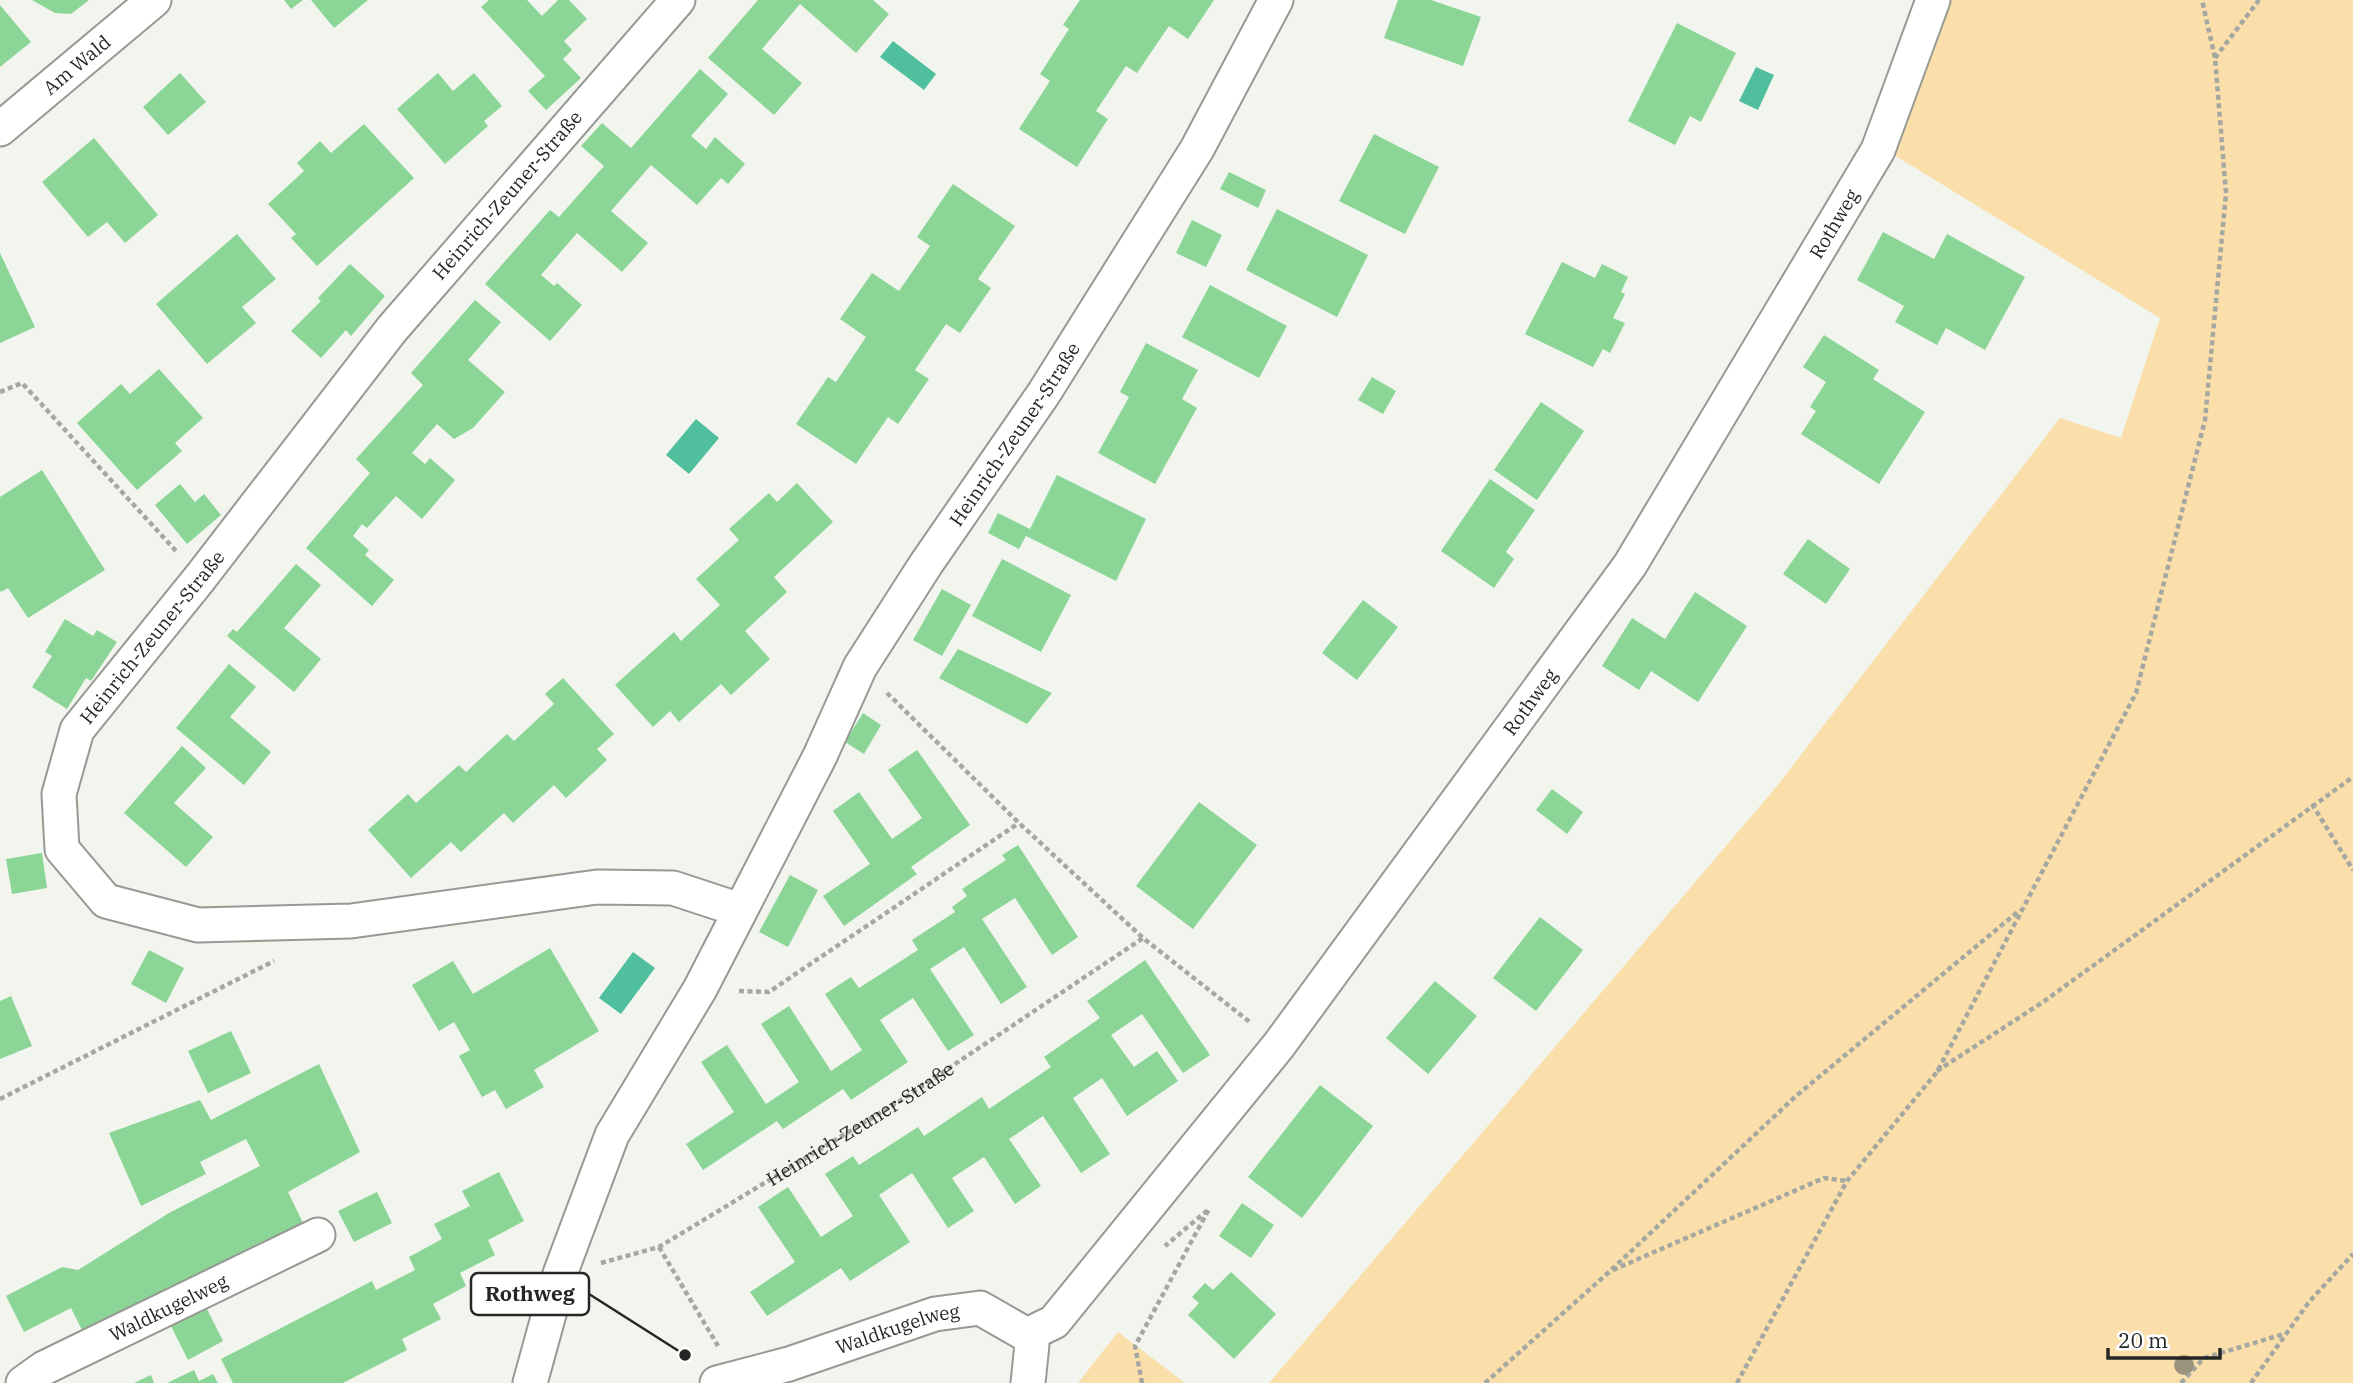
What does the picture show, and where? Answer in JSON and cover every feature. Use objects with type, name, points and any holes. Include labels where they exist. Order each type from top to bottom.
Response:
[{"type":"street","name":"Am Wald","points":[[0,129],[153,0]]},
{"type":"street","name":"Heinrich-Zeuner-Straße","points":[[678,0],[392,329],[200,578],[77,730],[59,794],[62,849],[106,901],[198,925],[351,922],[597,887],[673,888],[740,910]]},
{"type":"street","name":"Heinrich-Zeuner-Straße","points":[[530,1383],[560,1275],[612,1135],[700,989],[820,756],[860,667],[926,564],[1044,393],[1197,149],[1276,0]]},
{"type":"street","name":"Rothweg","points":[[1027,1335],[1054,1322],[1279,1045],[1630,565],[1878,150],[1933,0]]},
{"type":"street","name":"Waldkugelweg","points":[[23,1383],[44,1368],[318,1236]]},
{"type":"street","name":"Waldkugelweg","points":[[727,1380],[789,1364],[935,1314],[979,1308],[1027,1335]]},
{"type":"street","points":[[1027,1335],[1032,1344],[1028,1383]]},
{"type":"path","points":[[1737,1383],[1847,1181],[1937,1072],[2136,694],[2205,420],[2226,193],[2215,58],[2202,0]]},
{"type":"path","points":[[2215,58],[2259,0]]},
{"type":"path","points":[[0,392],[22,383],[200,578]]},
{"type":"path","points":[[860,667],[1019,823],[1143,938],[1279,1045]]},
{"type":"path","points":[[1937,1072],[2043,1002],[2312,804],[2353,777]]},
{"type":"path","points":[[2312,804],[2353,870]]},
{"type":"path","points":[[700,989],[769,992],[1019,823]]},
{"type":"path","points":[[1485,1383],[1609,1272],[1796,1096],[2023,907]]},
{"type":"path","name":"Heinrich-Zeuner-Straße","points":[[560,1275],[659,1247],[902,1099],[1143,938]]},
{"type":"path","points":[[0,1100],[278,958]]},
{"type":"path","points":[[1609,1272],[1824,1178],[1847,1181]]},
{"type":"path","points":[[1142,1383],[1135,1346],[1209,1209],[1156,1254]]},
{"type":"path","points":[[659,1247],[727,1380]]},
{"type":"path","points":[[2251,1383],[2286,1333],[2353,1254]]},
{"type":"path","points":[[2181,1383],[2203,1358],[2286,1333]]},
{"type":"shaded area","points":[[1941,0],[2353,0],[2353,1383],[1269,1383],[1777,786],[2060,418],[2121,438],[2160,318],[1886,150]]},
{"type":"shaded area","points":[[893,41],[936,74],[924,90],[880,57]]},
{"type":"shaded area","points":[[1756,67],[1774,75],[1758,110],[1739,101]]},
{"type":"shaded area","points":[[696,419],[719,438],[689,474],[666,455]]},
{"type":"shaded area","points":[[633,952],[655,968],[621,1014],[599,998]]},
{"type":"shaded area","points":[[1118,1332],[1185,1383],[1078,1383]]},
{"type":"building","points":[[32,0],[89,0],[71,14],[55,13]]},
{"type":"building","points":[[284,0],[303,0],[291,9]]},
{"type":"building","points":[[311,0],[368,0],[334,28]]},
{"type":"building","points":[[489,0],[527,0],[542,16],[558,0],[569,0],[587,19],[564,41],[572,50],[563,59],[581,78],[546,110],[528,91],[545,76],[481,7]]},
{"type":"building","points":[[758,0],[873,0],[889,14],[856,53],[800,4],[762,49],[802,83],[774,115],[708,58]]},
{"type":"building","points":[[1080,0],[1214,0],[1188,39],[1169,26],[1137,73],[1126,66],[1096,111],[1108,119],[1077,167],[1019,129],[1050,81],[1040,74],[1069,29],[1063,25]]},
{"type":"building","points":[[1398,0],[1431,0],[1481,17],[1463,66],[1384,38]]},
{"type":"building","points":[[0,5],[31,42],[0,67]]},
{"type":"building","points":[[1677,23],[1736,53],[1701,122],[1690,116],[1675,145],[1628,121]]},
{"type":"building","points":[[700,69],[728,94],[691,136],[706,149],[715,137],[745,164],[728,184],[721,178],[697,205],[651,165],[611,211],[648,243],[622,272],[577,233],[541,275],[554,286],[557,283],[582,305],[550,341],[485,284],[550,210],[559,217],[604,166],[581,146],[602,123],[631,148]]},
{"type":"building","points":[[180,73],[206,102],[168,135],[143,107]]},
{"type":"building","points":[[438,73],[453,91],[474,73],[502,106],[484,121],[488,126],[445,164],[397,109]]},
{"type":"building","points":[[364,124],[414,178],[317,266],[291,238],[296,234],[268,204],[304,171],[297,163],[320,141],[331,153]]},
{"type":"building","points":[[1374,134],[1439,167],[1405,234],[1339,201]]},
{"type":"building","points":[[94,138],[158,215],[125,243],[107,222],[88,237],[42,182]]},
{"type":"building","points":[[1229,172],[1266,190],[1258,208],[1220,189]]},
{"type":"building","points":[[953,184],[1015,226],[978,279],[991,288],[960,333],[946,324],[915,370],[929,379],[898,424],[888,417],[856,464],[796,424],[828,377],[836,382],[866,337],[840,319],[872,273],[899,291],[930,246],[917,237]]},
{"type":"building","points":[[1277,209],[1368,255],[1337,317],[1246,270]]},
{"type":"building","points":[[1192,220],[1222,235],[1206,267],[1176,253]]},
{"type":"building","points":[[1883,232],[1934,259],[1947,234],[2025,277],[1985,350],[1946,328],[1937,345],[1895,322],[1904,306],[1857,280]]},
{"type":"building","points":[[237,234],[276,279],[242,307],[256,323],[207,364],[156,304]]},
{"type":"building","points":[[0,253],[35,327],[0,343]]},
{"type":"building","points":[[1562,262],[1595,278],[1602,264],[1628,277],[1621,292],[1625,294],[1613,318],[1625,323],[1610,353],[1603,349],[1593,367],[1525,334]]},
{"type":"building","points":[[350,264],[385,296],[351,336],[346,330],[321,358],[291,331],[321,301],[318,298]]},
{"type":"building","points":[[1210,285],[1287,326],[1259,378],[1182,337]]},
{"type":"building","points":[[475,300],[501,322],[468,360],[505,392],[473,428],[454,439],[437,424],[412,453],[425,464],[430,458],[455,480],[422,519],[396,496],[367,528],[362,524],[353,536],[369,550],[365,555],[394,580],[372,606],[306,548],[370,473],[356,459],[423,385],[411,373]]},
{"type":"building","points":[[1824,335],[1879,370],[1873,379],[1925,412],[1879,484],[1801,434],[1816,411],[1810,407],[1826,382],[1803,367]]},
{"type":"building","points":[[1146,343],[1198,370],[1182,399],[1197,408],[1155,484],[1098,453],[1129,397],[1120,392]]},
{"type":"building","points":[[159,369],[203,418],[175,443],[182,451],[137,490],[77,423],[121,384],[130,394]]},
{"type":"building","points":[[1372,377],[1396,391],[1383,414],[1358,400]]},
{"type":"building","points":[[1541,402],[1584,431],[1537,500],[1494,470]]},
{"type":"building","points":[[42,470],[105,570],[28,618],[8,588],[1,592],[0,590],[0,497]]},
{"type":"building","points":[[1057,475],[1146,519],[1116,581],[1026,536],[1019,549],[988,533],[998,513],[1030,529]]},
{"type":"building","points":[[1490,479],[1535,510],[1506,552],[1514,559],[1494,588],[1441,551]]},
{"type":"building","points":[[797,483],[833,522],[774,577],[787,592],[745,631],[770,659],[731,695],[721,684],[679,722],[670,711],[653,727],[615,685],[674,632],[681,641],[720,605],[696,579],[739,540],[729,529],[769,493],[777,502]]},
{"type":"building","points":[[180,484],[195,502],[204,494],[221,515],[187,544],[155,505]]},
{"type":"building","points":[[1808,539],[1850,569],[1826,604],[1783,574]]},
{"type":"building","points":[[1002,559],[1071,595],[1041,652],[972,616]]},
{"type":"building","points":[[296,564],[321,585],[284,628],[321,659],[294,692],[227,636],[233,629],[237,632]]},
{"type":"building","points":[[942,589],[971,605],[942,656],[913,640]]},
{"type":"building","points":[[1695,592],[1747,626],[1698,702],[1651,671],[1639,690],[1602,666],[1632,618],[1665,639]]},
{"type":"building","points":[[1363,600],[1398,627],[1357,680],[1322,653]]},
{"type":"building","points":[[65,619],[93,636],[97,630],[117,642],[91,681],[86,678],[67,709],[32,687],[52,656],[45,652]]},
{"type":"building","points":[[958,649],[1052,693],[1027,724],[939,678]]},
{"type":"building","points":[[229,664],[256,687],[230,717],[271,752],[244,785],[176,728]]},
{"type":"building","points":[[563,678],[614,734],[597,749],[607,760],[566,798],[554,785],[513,823],[504,813],[461,852],[451,842],[411,878],[368,830],[408,794],[416,803],[459,765],[466,772],[507,734],[514,741],[554,704],[545,694]]},
{"type":"building","points":[[863,713],[881,725],[864,754],[845,742]]},
{"type":"building","points":[[182,746],[206,768],[174,803],[213,837],[186,867],[124,813]]},
{"type":"building","points":[[917,750],[970,825],[911,867],[917,874],[844,926],[823,896],[870,864],[833,811],[859,792],[892,839],[922,818],[888,770]]},
{"type":"building","points":[[1552,789],[1583,812],[1567,834],[1536,810]]},
{"type":"building","points":[[1199,802],[1257,845],[1193,929],[1136,886]]},
{"type":"building","points":[[1018,845],[1078,937],[1052,955],[1015,898],[982,919],[1027,987],[1001,1004],[964,947],[930,969],[974,1035],[948,1051],[913,998],[880,1020],[908,1062],[851,1100],[843,1089],[783,1129],[777,1121],[703,1170],[686,1144],[734,1112],[701,1062],[727,1045],[766,1104],[799,1082],[761,1024],[789,1006],[831,1071],[862,1050],[825,994],[851,977],[859,988],[918,950],[912,940],[955,912],[952,907],[967,896],[962,889],[1006,860],[1002,855]]},
{"type":"building","points":[[42,853],[47,888],[12,894],[6,859]]},
{"type":"building","points":[[790,875],[818,890],[788,947],[759,932]]},
{"type":"building","points":[[1540,917],[1583,950],[1536,1011],[1493,978]]},
{"type":"building","points":[[550,948],[599,1031],[534,1070],[544,1087],[506,1109],[495,1090],[482,1097],[459,1056],[470,1050],[454,1022],[439,1031],[412,985],[453,961],[473,994]]},
{"type":"building","points":[[149,950],[184,968],[166,1003],[131,984]]},
{"type":"building","points":[[1145,960],[1210,1055],[1183,1073],[1142,1014],[1111,1035],[1134,1067],[1157,1051],[1178,1081],[1127,1116],[1102,1078],[1073,1098],[1110,1154],[1081,1173],[1043,1116],[1009,1139],[1041,1186],[1015,1204],[984,1157],[952,1178],[974,1211],[948,1228],[912,1173],[879,1195],[910,1242],[850,1281],[841,1268],[767,1316],[750,1292],[795,1262],[758,1207],[788,1187],[821,1237],[853,1216],[825,1174],[853,1156],[859,1165],[918,1127],[924,1136],[982,1097],[989,1109],[1051,1067],[1044,1057],[1100,1018],[1087,1001]]},
{"type":"building","points":[[1435,981],[1477,1016],[1428,1074],[1386,1038]]},
{"type":"building","points":[[11,996],[32,1046],[0,1059],[0,1001]]},
{"type":"building","points":[[231,1031],[251,1073],[208,1093],[188,1051]]},
{"type":"building","points":[[319,1064],[360,1152],[288,1192],[304,1225],[86,1338],[71,1308],[24,1332],[6,1296],[62,1267],[78,1270],[169,1213],[260,1166],[246,1139],[200,1162],[206,1174],[141,1206],[109,1133],[200,1100],[211,1120]]},
{"type":"building","points":[[1320,1085],[1373,1126],[1302,1218],[1248,1177]]},
{"type":"building","points":[[499,1172],[524,1221],[488,1240],[495,1255],[460,1273],[466,1286],[433,1304],[441,1319],[402,1339],[407,1350],[343,1383],[233,1383],[221,1359],[372,1281],[376,1290],[415,1270],[409,1257],[442,1239],[434,1224],[470,1206],[462,1191]]},
{"type":"building","points":[[377,1192],[392,1223],[354,1242],[338,1211]]},
{"type":"building","points":[[1242,1203],[1274,1225],[1251,1258],[1219,1236]]},
{"type":"building","points":[[1231,1272],[1276,1314],[1234,1359],[1188,1315],[1199,1303],[1192,1297],[1205,1283],[1213,1290]]},
{"type":"building","points":[[207,1309],[223,1341],[188,1360],[171,1326]]},
{"type":"building","points":[[194,1370],[199,1381],[213,1374],[218,1383],[167,1383]]},
{"type":"building","points":[[151,1375],[154,1383],[134,1383]]},
{"type":"place","name":"Rothweg","points":[[685,1355]]}]
